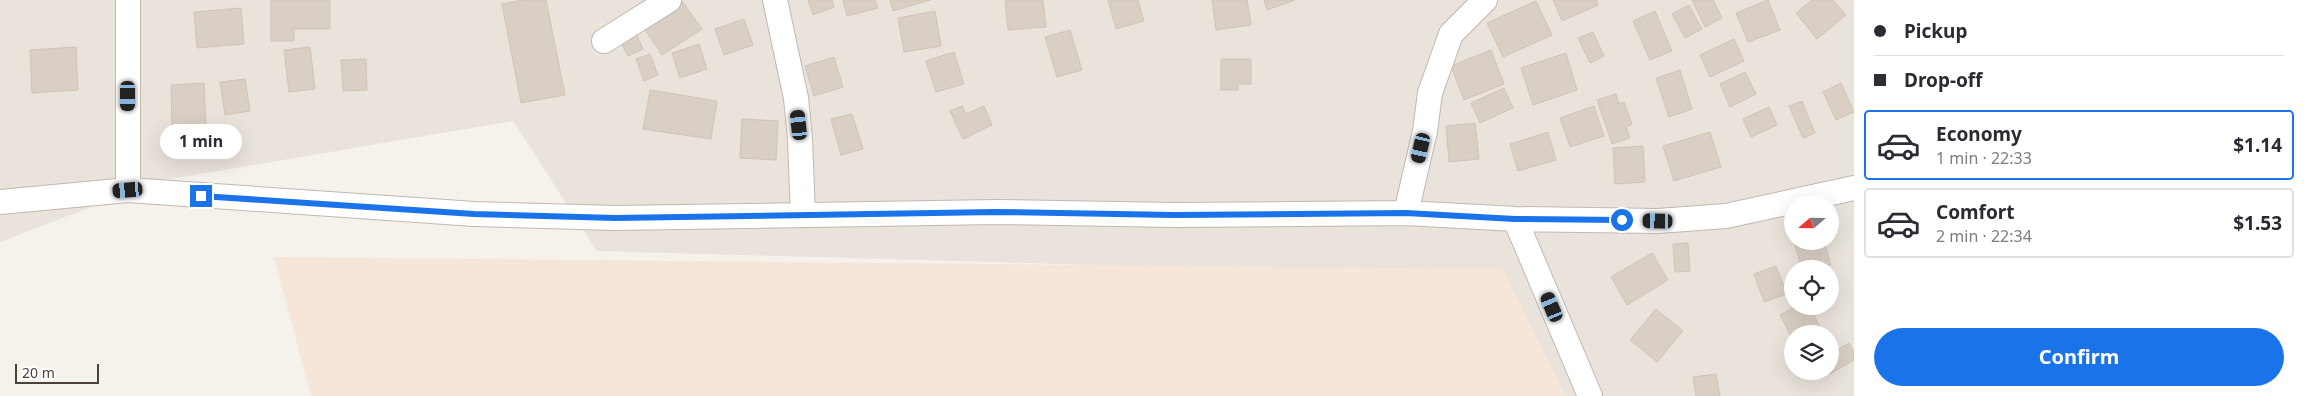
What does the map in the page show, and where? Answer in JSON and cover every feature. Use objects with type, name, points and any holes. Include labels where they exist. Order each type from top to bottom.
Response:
[{"type":"street","points":[[128,0],[128,190]]},
{"type":"street","points":[[604,41],[669,0]]},
{"type":"street","points":[[775,0],[796,98],[800,139],[803,215]]},
{"type":"street","points":[[1406,213],[1425,131],[1430,93],[1436,76],[1452,34],[1485,0]]},
{"type":"street","points":[[0,202],[128,190],[484,214],[615,218],[996,212],[1174,215],[1406,213],[1515,219],[1658,221],[1726,216],[1854,188]]},
{"type":"street","points":[[1515,219],[1590,396]]},
{"type":"shaded area","points":[[0,0],[1854,0],[1854,396],[1558,396],[1497,276],[597,251],[513,121],[159,181],[0,242]]},
{"type":"shaded area","points":[[274,257],[1503,269],[1566,396],[311,396]]},
{"type":"building","points":[[271,0],[330,0],[330,29],[294,29],[294,41],[271,41]]},
{"type":"building","points":[[523,0],[546,0],[565,95],[521,103],[502,4]]},
{"type":"building","points":[[808,0],[832,0],[834,7],[813,15]]},
{"type":"building","points":[[843,0],[875,0],[878,8],[847,16]]},
{"type":"building","points":[[890,0],[930,0],[893,11]]},
{"type":"building","points":[[1005,0],[1043,0],[1046,27],[1008,30]]},
{"type":"building","points":[[1108,0],[1138,0],[1144,21],[1116,29]]},
{"type":"building","points":[[1212,0],[1247,0],[1251,25],[1216,30]]},
{"type":"building","points":[[1264,0],[1295,0],[1267,10]]},
{"type":"building","points":[[1553,0],[1596,0],[1598,5],[1562,21]]},
{"type":"building","points":[[1692,0],[1713,0],[1722,18],[1705,27]]},
{"type":"building","points":[[1768,0],[1780,30],[1748,42],[1736,13]]},
{"type":"building","points":[[1812,0],[1833,0],[1846,15],[1817,39],[1796,13]]},
{"type":"building","points":[[1536,1],[1552,35],[1503,57],[1487,23]]},
{"type":"building","points":[[683,2],[702,29],[662,55],[644,28]]},
{"type":"building","points":[[1689,5],[1702,29],[1685,38],[1672,14]]},
{"type":"building","points":[[241,8],[244,44],[197,48],[194,12]]},
{"type":"building","points":[[935,11],[941,46],[904,52],[898,18]]},
{"type":"building","points":[[1655,11],[1672,51],[1650,60],[1633,21]]},
{"type":"building","points":[[744,19],[753,45],[724,55],[715,29]]},
{"type":"building","points":[[1070,30],[1082,70],[1057,77],[1045,37]]},
{"type":"building","points":[[635,31],[643,49],[628,56],[619,38]]},
{"type":"building","points":[[1593,32],[1604,56],[1590,63],[1578,38]]},
{"type":"building","points":[[1734,39],[1744,61],[1710,77],[1700,55]]},
{"type":"building","points":[[699,44],[707,69],[680,78],[672,53]]},
{"type":"building","points":[[76,47],[78,90],[32,93],[30,50]]},
{"type":"building","points":[[310,47],[315,89],[289,92],[284,50]]},
{"type":"building","points":[[1491,50],[1504,84],[1464,100],[1451,66]]},
{"type":"building","points":[[954,52],[964,84],[936,92],[926,61]]},
{"type":"building","points":[[1566,53],[1577,90],[1533,105],[1521,68]]},
{"type":"building","points":[[650,54],[658,75],[644,81],[636,59]]},
{"type":"building","points":[[834,57],[843,87],[814,96],[805,66]]},
{"type":"building","points":[[366,59],[367,90],[343,91],[341,60]]},
{"type":"building","points":[[1221,59],[1251,59],[1251,84],[1238,84],[1238,90],[1221,90]]},
{"type":"building","points":[[1680,70],[1692,109],[1669,117],[1656,78]]},
{"type":"building","points":[[1745,72],[1756,94],[1730,107],[1720,84]]},
{"type":"building","points":[[245,79],[250,111],[225,115],[220,82]]},
{"type":"building","points":[[204,83],[206,129],[172,130],[171,85]]},
{"type":"building","points":[[1841,83],[1854,112],[1836,120],[1823,92]]},
{"type":"building","points":[[1504,88],[1513,108],[1480,123],[1471,103]]},
{"type":"building","points":[[650,90],[717,101],[711,139],[643,129]]},
{"type":"building","points":[[1616,94],[1619,104],[1624,102],[1632,124],[1626,127],[1630,138],[1612,144],[1597,100]]},
{"type":"building","points":[[1802,101],[1815,133],[1803,138],[1789,106]]},
{"type":"building","points":[[962,106],[966,114],[984,106],[992,125],[963,139],[950,111]]},
{"type":"building","points":[[1594,106],[1604,136],[1570,147],[1560,118]]},
{"type":"building","points":[[1769,107],[1777,125],[1751,137],[1743,119]]},
{"type":"building","points":[[852,114],[863,149],[841,155],[831,119]]},
{"type":"building","points":[[742,119],[778,121],[776,160],[740,158]]},
{"type":"building","points":[[1475,123],[1479,159],[1449,162],[1446,126]]},
{"type":"building","points":[[1548,132],[1556,160],[1518,171],[1510,144]]},
{"type":"building","points":[[1710,132],[1721,167],[1674,181],[1663,146]]},
{"type":"building","points":[[1643,146],[1645,182],[1615,184],[1613,148]]},
{"type":"building","points":[[1688,243],[1690,271],[1675,272],[1673,244]]},
{"type":"building","points":[[1797,250],[1827,250],[1830,260],[1799,260]]},
{"type":"building","points":[[1652,253],[1668,280],[1627,305],[1611,277]]},
{"type":"building","points":[[1776,266],[1784,286],[1784,295],[1764,302],[1754,274]]},
{"type":"building","points":[[1656,309],[1683,331],[1657,362],[1630,340]]},
{"type":"building","points":[[1784,313],[1784,315],[1814,315],[1819,325],[1785,325],[1780,315]]},
{"type":"building","points":[[1849,343],[1854,352],[1854,360],[1839,369],[1839,349]]},
{"type":"building","points":[[1716,374],[1720,396],[1696,396],[1693,377]]},
{"type":"route","points":[[201,196],[474,214],[615,218],[996,212],[1174,215],[1406,213],[1515,219],[1622,220]]}]
